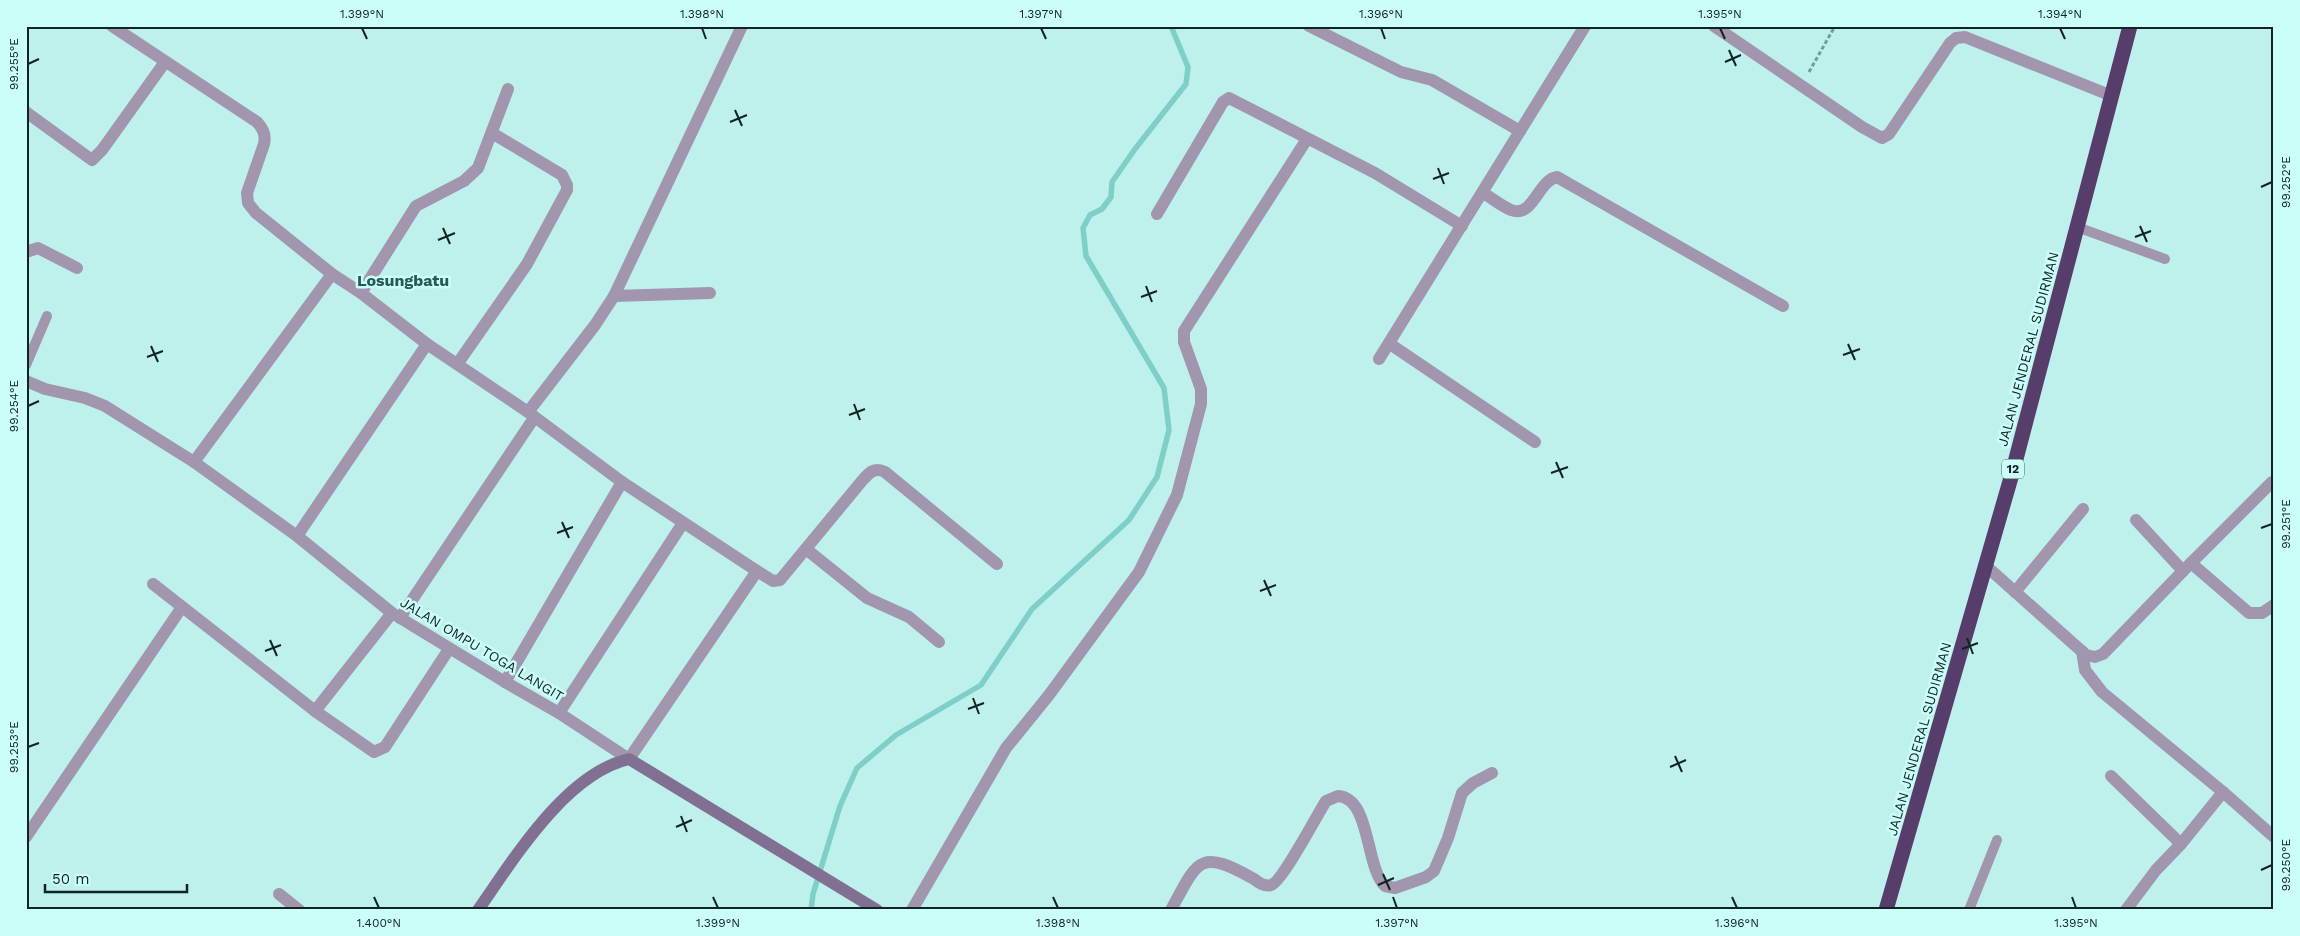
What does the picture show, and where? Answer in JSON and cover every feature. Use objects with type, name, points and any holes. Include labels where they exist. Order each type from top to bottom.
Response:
[{"type":"highway","name":"JALAN JENDERAL SUDIRMAN","points":[[1886,910],[2012,474],[2130,26]]},
{"type":"main road","name":"JALAN OMPU TOGA LANGIT","points":[[629,760],[877,910]]},
{"type":"main road","points":[[478,910],[541,822],[570,794],[595,774],[607,767],[629,760]]},
{"type":"street","points":[[112,26],[262,127],[265,137],[264,144],[250,184],[248,203],[256,213],[332,274],[361,293],[428,344],[458,363],[622,482],[772,581],[780,580],[872,470],[881,470],[996,564]]},
{"type":"street","points":[[314,711],[396,615],[614,296],[742,26]]},
{"type":"street","points":[[1309,26],[1401,72],[1432,80],[1520,131]]},
{"type":"street","points":[[1379,359],[1585,26]]},
{"type":"street","points":[[1714,26],[1862,127],[1884,138],[1889,134],[1950,43],[1959,37],[1965,37],[2112,96]]},
{"type":"street","points":[[26,112],[92,160],[102,150],[165,62]]},
{"type":"street","points":[[361,293],[416,206],[464,181],[474,173],[492,133],[508,88]]},
{"type":"street","points":[[1157,214],[1226,99],[1234,99],[1375,173],[1462,226]]},
{"type":"street","points":[[458,363],[527,264],[567,190],[567,185],[562,175],[492,133]]},
{"type":"street","points":[[912,910],[1006,748],[1049,695],[1138,572],[1156,539],[1178,495],[1201,404],[1202,389],[1184,342],[1184,331],[1307,139]]},
{"type":"street","points":[[1483,193],[1512,210],[1522,210],[1529,206],[1547,181],[1557,177],[1783,306]]},
{"type":"street","points":[[26,252],[38,248],[77,268]]},
{"type":"street","points":[[194,462],[332,274]]},
{"type":"street","points":[[614,296],[710,293]]},
{"type":"street","points":[[297,536],[428,344]]},
{"type":"street","points":[[1390,344],[1535,442]]},
{"type":"street","name":"JALAN OMPU TOGA LANGIT","points":[[26,381],[45,389],[85,398],[105,406],[194,462],[297,536],[396,615],[449,649],[559,713],[629,760]]},
{"type":"street","points":[[504,682],[622,482]]},
{"type":"street","points":[[1985,565],[2082,651],[2090,656],[2103,654],[2272,482]]},
{"type":"street","points":[[2016,592],[2083,509]]},
{"type":"street","points":[[2136,520],[2187,567],[2249,613],[2262,614],[2274,605]]},
{"type":"street","points":[[559,713],[683,523]]},
{"type":"street","points":[[806,549],[867,598],[909,617],[940,642]]},
{"type":"street","points":[[629,760],[757,571]]},
{"type":"street","points":[[153,584],[314,711],[371,751],[382,750],[449,649]]},
{"type":"street","points":[[26,837],[182,607]]},
{"type":"street","points":[[2082,651],[2081,656],[2085,670],[2102,692],[2223,792],[2274,837]]},
{"type":"street","points":[[1171,910],[1188,878],[1194,870],[1206,862],[1220,862],[1265,886],[1275,883],[1285,870],[1326,801],[1338,796],[1344,796],[1359,812],[1377,874],[1385,886],[1395,888],[1426,877],[1436,867],[1462,792],[1473,782],[1492,773]]},
{"type":"street","points":[[2111,776],[2181,844]]},
{"type":"street","points":[[2126,910],[2156,870],[2181,844],[2223,792]]},
{"type":"street","points":[[279,894],[299,910]]},
{"type":"lane","points":[[2077,227],[2165,260]]},
{"type":"lane","points":[[26,365],[47,316]]},
{"type":"lane","points":[[1969,910],[1997,840]]},
{"type":"path","points":[[1801,86],[1835,26]]},
{"type":"waterway","points":[[811,910],[813,894],[840,806],[857,768],[896,735],[981,685],[1032,609],[1129,520],[1157,477],[1169,430],[1164,388],[1086,256],[1083,228],[1090,215],[1102,209],[1111,197],[1112,182],[1135,149],[1186,84],[1188,67],[1171,26]]},
{"type":"district","name":"Losungbatu","points":[[403,280]]}]
